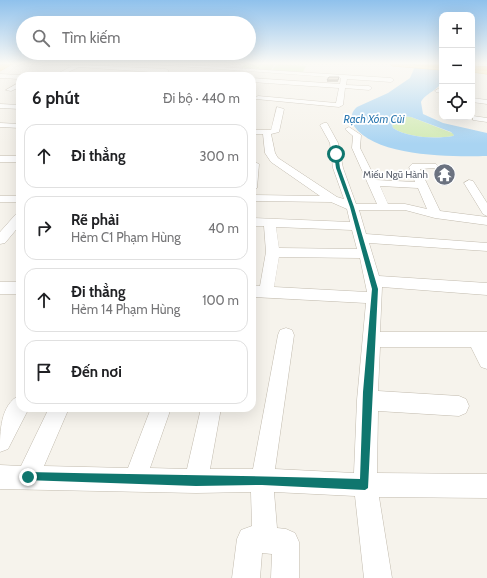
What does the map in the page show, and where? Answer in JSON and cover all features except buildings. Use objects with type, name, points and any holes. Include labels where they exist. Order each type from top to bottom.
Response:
[{"type":"street","points":[[256,100],[339,105],[336,95],[339,91]]},
{"type":"street","points":[[475,94],[487,96]]},
{"type":"street","points":[[475,100],[487,102]]},
{"type":"street","points":[[0,106],[16,107]]},
{"type":"street","points":[[256,132],[275,132],[277,130],[280,109]]},
{"type":"street","points":[[476,118],[487,120]]},
{"type":"street","points":[[0,125],[16,126]]},
{"type":"street","points":[[324,125],[334,143],[338,168],[352,207],[374,290],[365,485],[378,578]]},
{"type":"street","points":[[349,129],[357,135],[356,148],[384,207]]},
{"type":"street","points":[[267,133],[270,153],[274,160],[333,199],[352,207],[405,207],[487,221]]},
{"type":"street","points":[[3,159],[16,151]]},
{"type":"street","points":[[3,159],[16,160]]},
{"type":"street","points":[[433,166],[414,167],[433,211]]},
{"type":"street","points":[[373,183],[423,185]]},
{"type":"street","points":[[469,184],[482,197],[487,212]]},
{"type":"street","points":[[0,198],[16,200]]},
{"type":"street","points":[[256,198],[333,199]]},
{"type":"street","points":[[0,240],[16,222]]},
{"type":"street","points":[[256,222],[359,232],[487,247]]},
{"type":"street","points":[[270,224],[273,252],[259,292],[487,289]]},
{"type":"street","points":[[273,252],[365,254]]},
{"type":"street","points":[[0,288],[16,288]]},
{"type":"street","points":[[265,540],[262,480],[286,336]]},
{"type":"street","points":[[371,340],[482,340],[487,361]]},
{"type":"street","points":[[368,400],[459,406]]},
{"type":"street","points":[[0,441],[16,412]]},
{"type":"street","points":[[28,477],[57,412]]},
{"type":"street","points":[[135,479],[160,412]]},
{"type":"street","points":[[196,481],[210,412]]},
{"type":"street","points":[[0,477],[196,481],[262,480],[365,485],[487,486]]},
{"type":"street","points":[[246,578],[250,539],[286,542],[285,578]]},
{"type":"green space","points":[[402,116],[411,117],[455,134],[453,136],[422,137],[407,134],[393,128],[392,124],[396,118]]},
{"type":"water","name":"Rạch Xóm Củi","points":[[391,91],[433,91],[421,102],[423,114],[443,123],[487,133],[487,156],[455,156],[416,153],[379,144],[364,136],[354,126],[352,116],[353,111],[357,107]],"holes":[[[402,116],[411,117],[451,132],[454,135],[438,137],[414,136],[393,128],[392,124],[396,118]]]},
{"type":"place","name":"Miếu Ngũ Hành","points":[[444,174]]},
{"type":"route","points":[[28,477],[196,481],[262,480],[365,485],[368,392],[375,289],[352,207],[338,168],[336,154]]}]
